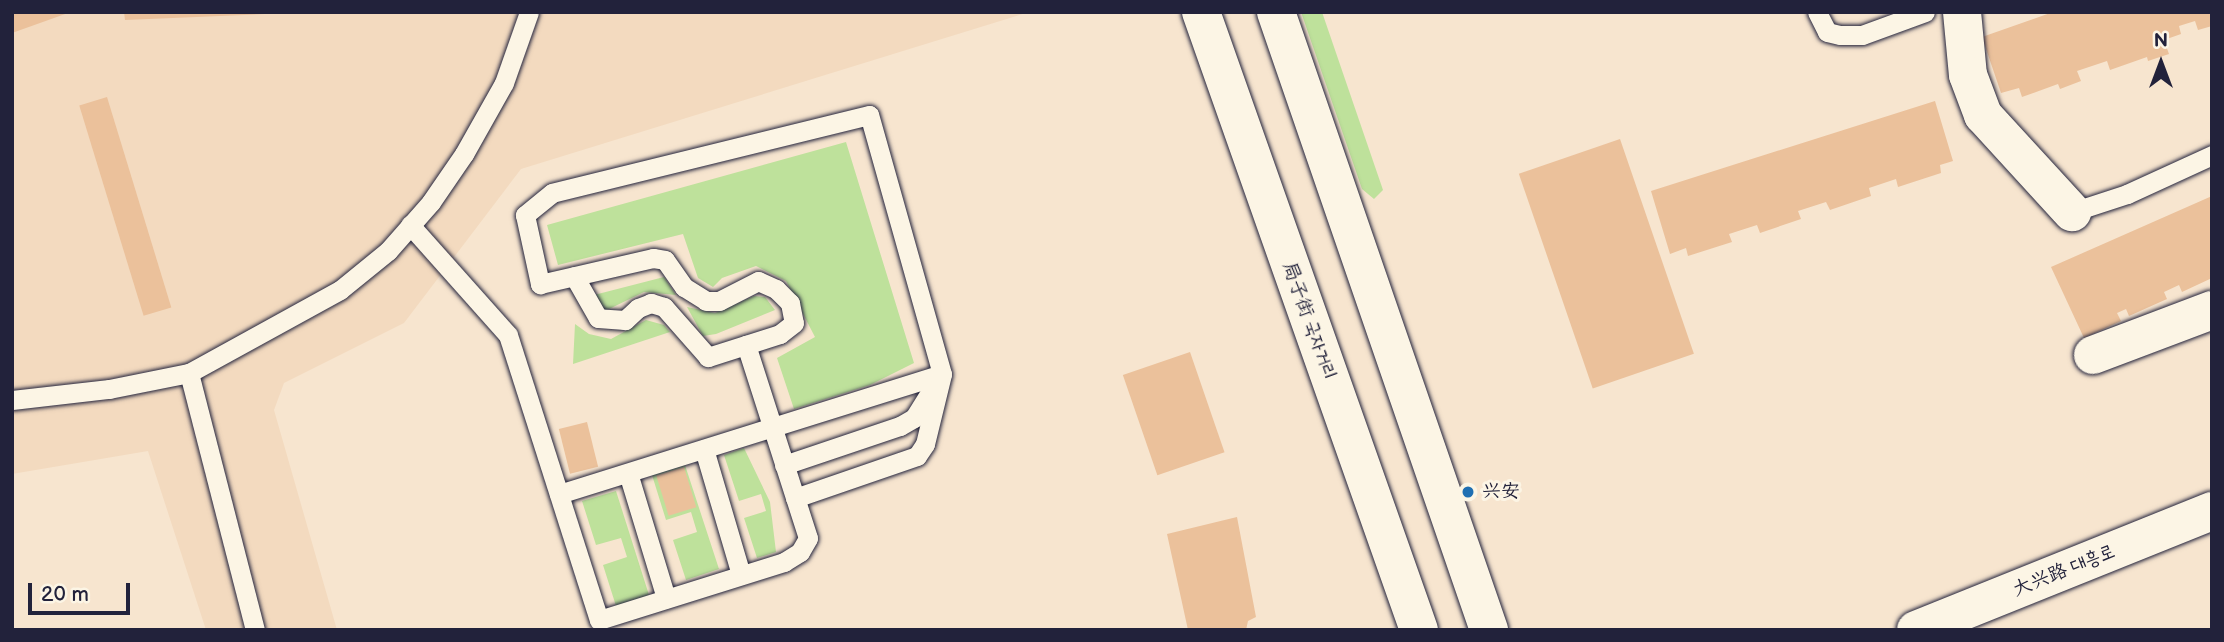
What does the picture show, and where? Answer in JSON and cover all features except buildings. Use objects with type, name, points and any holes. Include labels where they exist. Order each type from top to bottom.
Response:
[{"type":"main road","name":"局子街 국자거리","points":[[1201,12],[1419,630]]},
{"type":"main road","points":[[1276,12],[1489,630]]},
{"type":"main road","points":[[1962,12],[1968,75],[1983,115],[2072,212]]},
{"type":"main road","points":[[2093,355],[2212,310]]},
{"type":"main road","name":"大兴路 대흥로","points":[[1916,630],[2212,512]]},
{"type":"lane","points":[[12,400],[109,389],[189,373],[340,290],[410,225],[478,130],[504,83],[529,12]]},
{"type":"lane","points":[[1816,12],[1827,32],[1840,35],[1862,35],[1925,12]]},
{"type":"lane","points":[[574,276],[598,318],[625,320],[638,308],[652,303],[679,319],[696,349],[708,357],[780,334],[794,323],[790,303],[776,289],[758,281],[719,301],[694,294],[665,260],[653,258],[574,276],[540,284],[525,215],[552,193],[869,115],[942,374],[925,444],[916,456],[795,498]]},
{"type":"lane","points":[[2072,212],[2127,194],[2212,155]]},
{"type":"lane","points":[[410,225],[508,335],[599,620],[741,575],[800,552],[808,538],[746,345]]},
{"type":"lane","points":[[189,373],[255,630]]},
{"type":"lane","points":[[559,494],[942,374]]},
{"type":"lane","points":[[784,465],[914,418],[942,374]]},
{"type":"lane","points":[[704,449],[741,575]]},
{"type":"lane","points":[[628,472],[666,598]]},
{"type":"shaded area","points":[[12,12],[1029,12],[521,169],[404,323],[284,383],[274,410],[337,630],[206,630],[148,451],[12,474]]},
{"type":"green space","points":[[1301,12],[1322,12],[1383,190],[1374,199],[1362,189]]},
{"type":"green space","points":[[846,142],[914,363],[870,385],[794,409],[777,358],[815,337],[786,281],[756,266],[722,278],[713,287],[698,278],[683,234],[558,265],[547,225]]},
{"type":"green space","points":[[664,277],[676,295],[644,292],[607,310],[597,306],[594,295]]},
{"type":"green space","points":[[754,296],[765,297],[775,310],[716,334],[703,336],[687,307],[715,313]]},
{"type":"green space","points":[[646,320],[664,325],[670,332],[573,364],[575,324],[589,334],[611,339]]},
{"type":"green space","points":[[744,448],[770,502],[776,552],[757,558],[744,518],[766,511],[761,494],[739,501],[724,455]]},
{"type":"green space","points":[[685,465],[719,569],[686,580],[673,540],[697,532],[691,512],[666,520],[652,475]]},
{"type":"green space","points":[[616,491],[649,595],[616,606],[603,565],[627,557],[621,538],[596,545],[582,501]]},
{"type":"place","name":"兴安","points":[[1468,492]]}]
